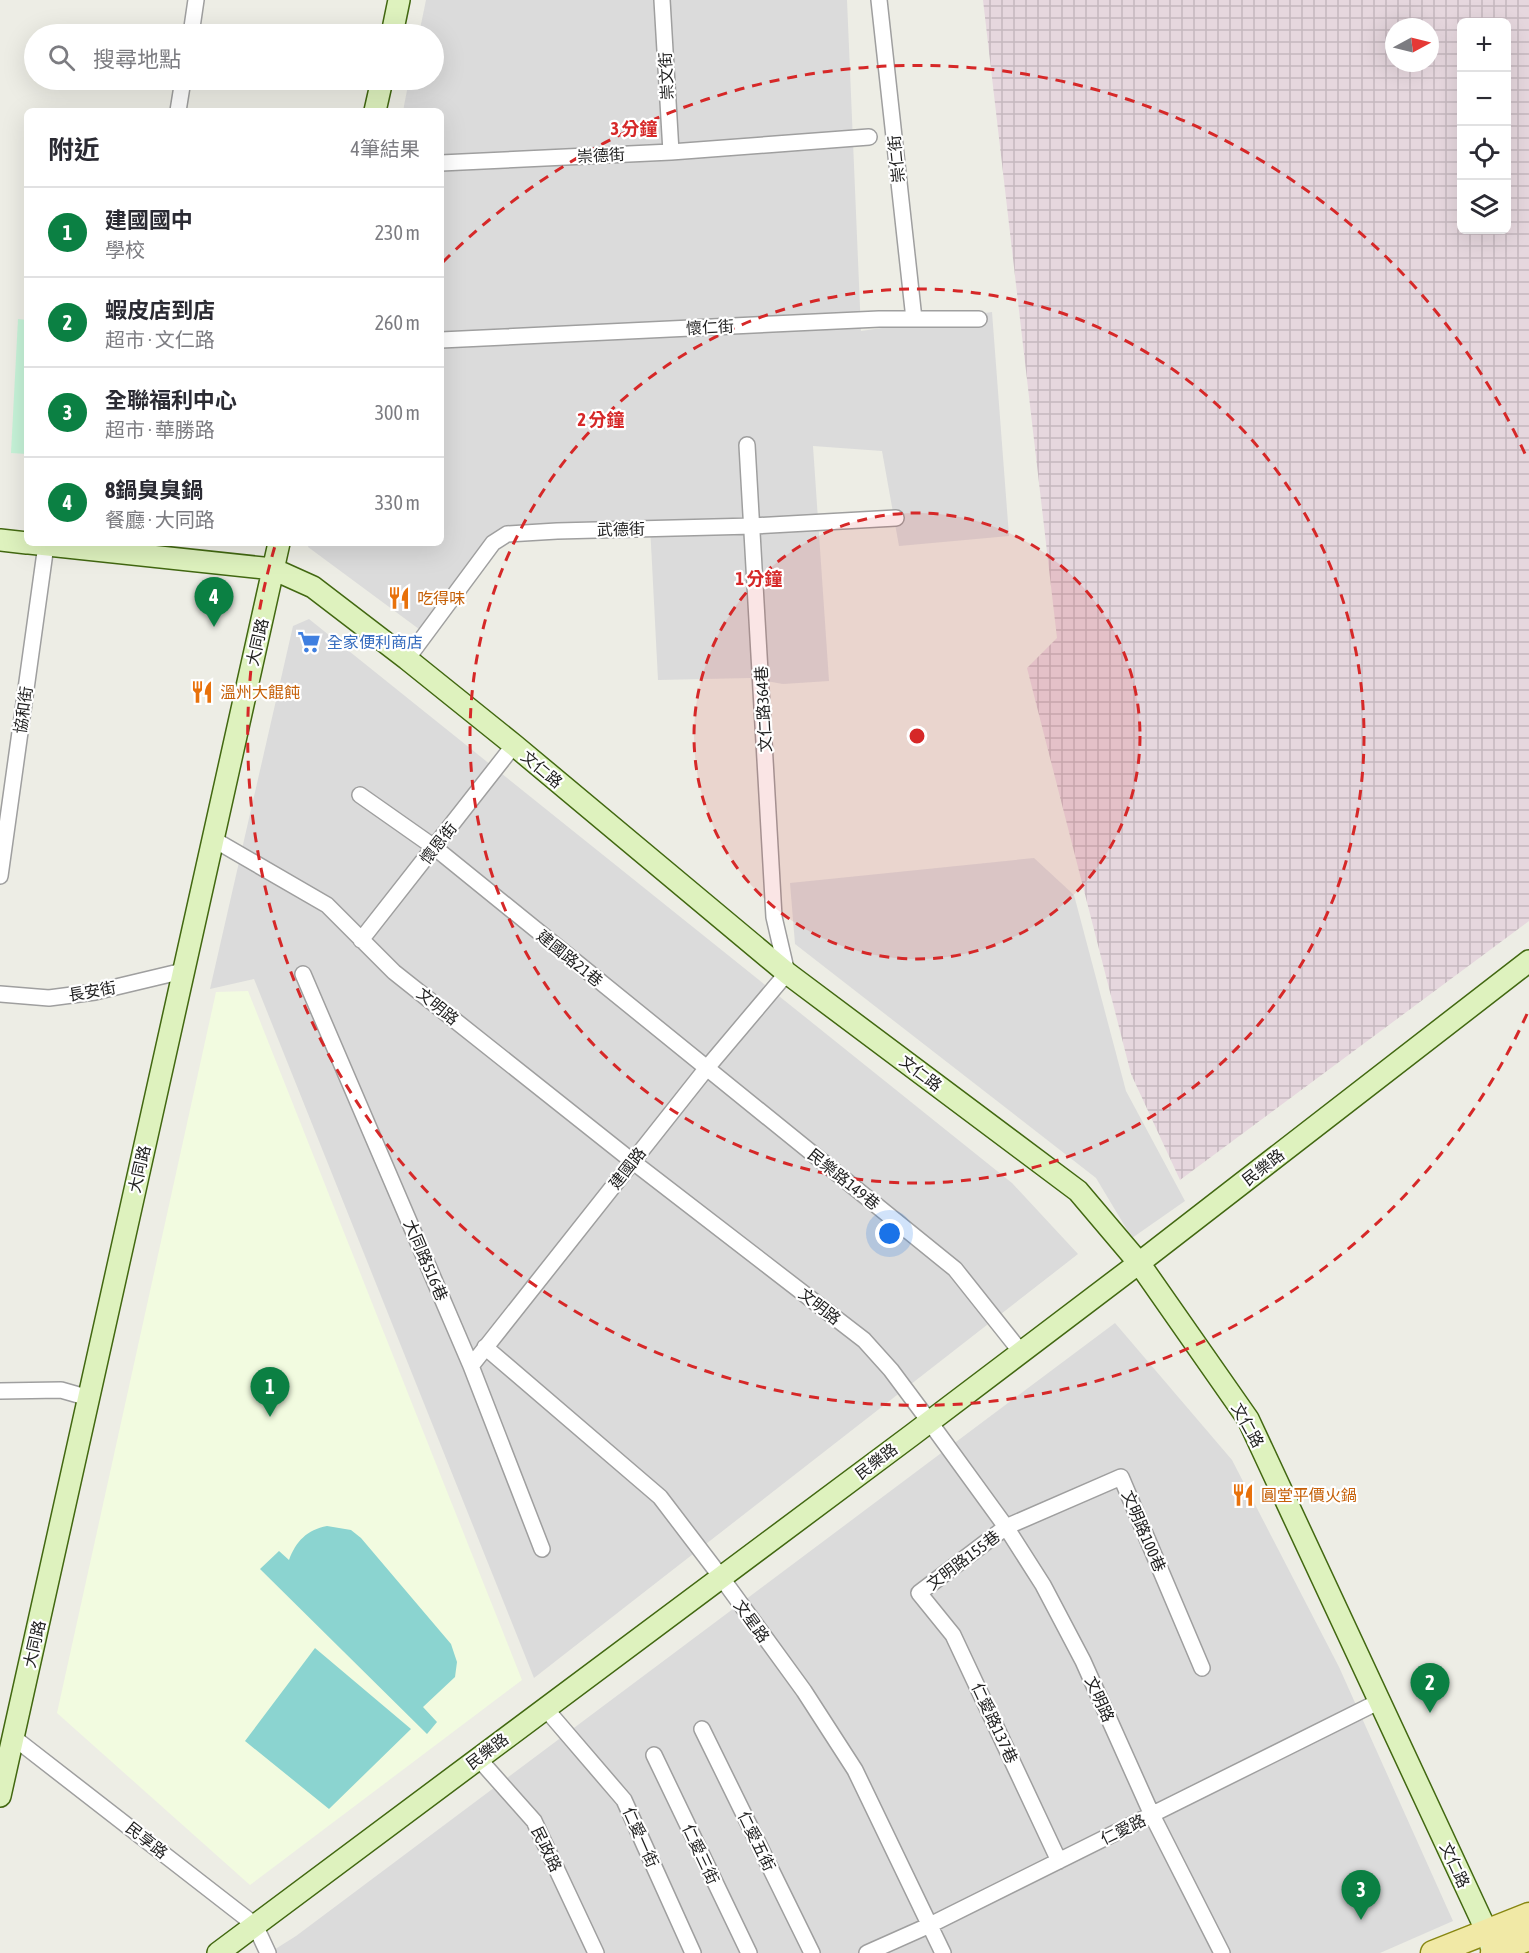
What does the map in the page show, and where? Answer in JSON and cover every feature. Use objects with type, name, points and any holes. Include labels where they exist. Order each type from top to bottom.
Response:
[{"type":"main road","points":[[394,24],[399,0]]},
{"type":"main road","points":[[376,108],[380,90]]},
{"type":"main road","name":"文仁路","points":[[0,540],[24,543]]},
{"type":"main road","name":"文仁路","points":[[54,546],[273,568],[313,587],[514,745],[788,973],[1078,1191],[1139,1263],[1248,1419],[1491,1948]]},
{"type":"main road","name":"大同路","points":[[0,1796],[278,546]]},
{"type":"main road","name":"民樂路","points":[[218,1953],[1022,1352],[1529,961]]},
{"type":"main road","points":[[1491,1948],[1529,1915]]},
{"type":"main road","points":[[1433,1953],[1491,1948],[1529,1938]]},
{"type":"street","points":[[192,24],[196,0]]},
{"type":"street","name":"崇文街","points":[[662,0],[670,152]]},
{"type":"street","name":"崇仁街","points":[[879,0],[914,319]]},
{"type":"street","points":[[178,108],[181,90]]},
{"type":"street","name":"崇德街","points":[[444,163],[670,152],[869,137]]},
{"type":"street","name":"懷仁街","points":[[444,340],[801,322],[979,319]]},
{"type":"street","name":"文仁路364巷","points":[[747,445],[774,917],[788,973]]},
{"type":"street","name":"武德街","points":[[407,659],[493,543],[507,534],[753,526],[896,518]]},
{"type":"street","name":"協和街","points":[[0,876],[34,546]]},
{"type":"street","name":"懷恩街","points":[[362,940],[514,745]]},
{"type":"street","name":"建國路21巷","points":[[360,795],[434,847],[705,1069]]},
{"type":"street","name":"文明路","points":[[213,839],[327,905],[394,972],[632,1161],[864,1340],[891,1370],[930,1421],[1006,1527],[1043,1585],[1083,1662],[1152,1815],[1222,1953]]},
{"type":"street","name":"長安街","points":[[0,994],[49,998],[95,992],[183,971]]},
{"type":"street","name":"建國路","points":[[471,1366],[705,1069],[788,973]]},
{"type":"street","name":"大同路516巷","points":[[303,974],[471,1366],[542,1549]]},
{"type":"street","name":"民樂路149巷","points":[[705,1069],[955,1269],[1022,1352]]},
{"type":"street","name":"文星路","points":[[485,1347],[660,1497],[721,1577],[804,1691],[855,1770],[943,1953]]},
{"type":"street","points":[[0,1391],[61,1390],[88,1398]]},
{"type":"street","name":"文明路100巷","points":[[1006,1527],[1121,1477],[1202,1668]]},
{"type":"street","name":"文明路155巷","points":[[919,1593],[1006,1527]]},
{"type":"street","name":"仁愛路137巷","points":[[919,1593],[953,1635],[1059,1861]]},
{"type":"street","name":"仁愛路","points":[[867,1953],[1059,1861],[1378,1702]]},
{"type":"street","name":"仁愛一街","points":[[545,1708],[624,1800],[693,1953]]},
{"type":"street","name":"仁愛五街","points":[[702,1729],[812,1953]]},
{"type":"street","name":"民享路","points":[[13,1737],[255,1925],[268,1953]]},
{"type":"street","name":"仁愛三街","points":[[654,1755],[748,1953]]},
{"type":"street","name":"民政路","points":[[478,1758],[534,1821],[596,1953]]},
{"type":"shaded area","points":[[426,0],[847,0],[861,331],[992,312],[1009,536],[899,546],[882,451],[813,446],[829,681],[783,684],[750,678],[658,680],[650,525],[511,531],[427,635],[308,547],[444,546],[444,108],[404,108],[407,90],[444,90],[444,24],[421,24]]},
{"type":"shaded area","points":[[983,0],[1529,0],[1529,921],[1180,1180],[1131,1074],[1027,668],[1057,638]]},
{"type":"shaded area","points":[[18,319],[24,320],[24,454],[11,453]]},
{"type":"shaded area","points":[[309,619],[1012,1183],[1078,1254],[534,1678],[254,979],[210,989],[293,626]]},
{"type":"shaded area","points":[[1034,858],[1074,895],[1126,1091],[1185,1201],[1132,1238],[1096,1178],[795,944],[790,883]]},
{"type":"shaded area","points":[[248,991],[522,1680],[250,1885],[57,1713],[216,992]]},
{"type":"shaded area","points":[[1115,1323],[1232,1460],[1339,1667],[1453,1921],[1380,1953],[269,1953],[296,1936]]},
{"type":"shaded area","points":[[327,1526],[351,1530],[361,1538],[451,1644],[457,1662],[455,1677],[423,1707],[437,1722],[427,1734],[260,1569],[279,1551],[289,1560],[303,1537]]},
{"type":"shaded area","points":[[315,1648],[411,1729],[329,1809],[245,1741]]},
{"type":"place","name":"吃得味","points":[[399,598]]},
{"type":"place","name":"8鍋臭臭鍋","points":[[214,627]]},
{"type":"place","name":"全家便利商店","points":[[309,642]]},
{"type":"place","name":"溫州大餛飩","points":[[202,692]]},
{"type":"place","name":"建國國中","points":[[270,1417]]},
{"type":"place","name":"圓堂平價火鍋","points":[[1243,1495]]},
{"type":"place","name":"蝦皮店到店","points":[[1430,1713]]},
{"type":"place","name":"全聯福利中心","points":[[1361,1920]]}]
